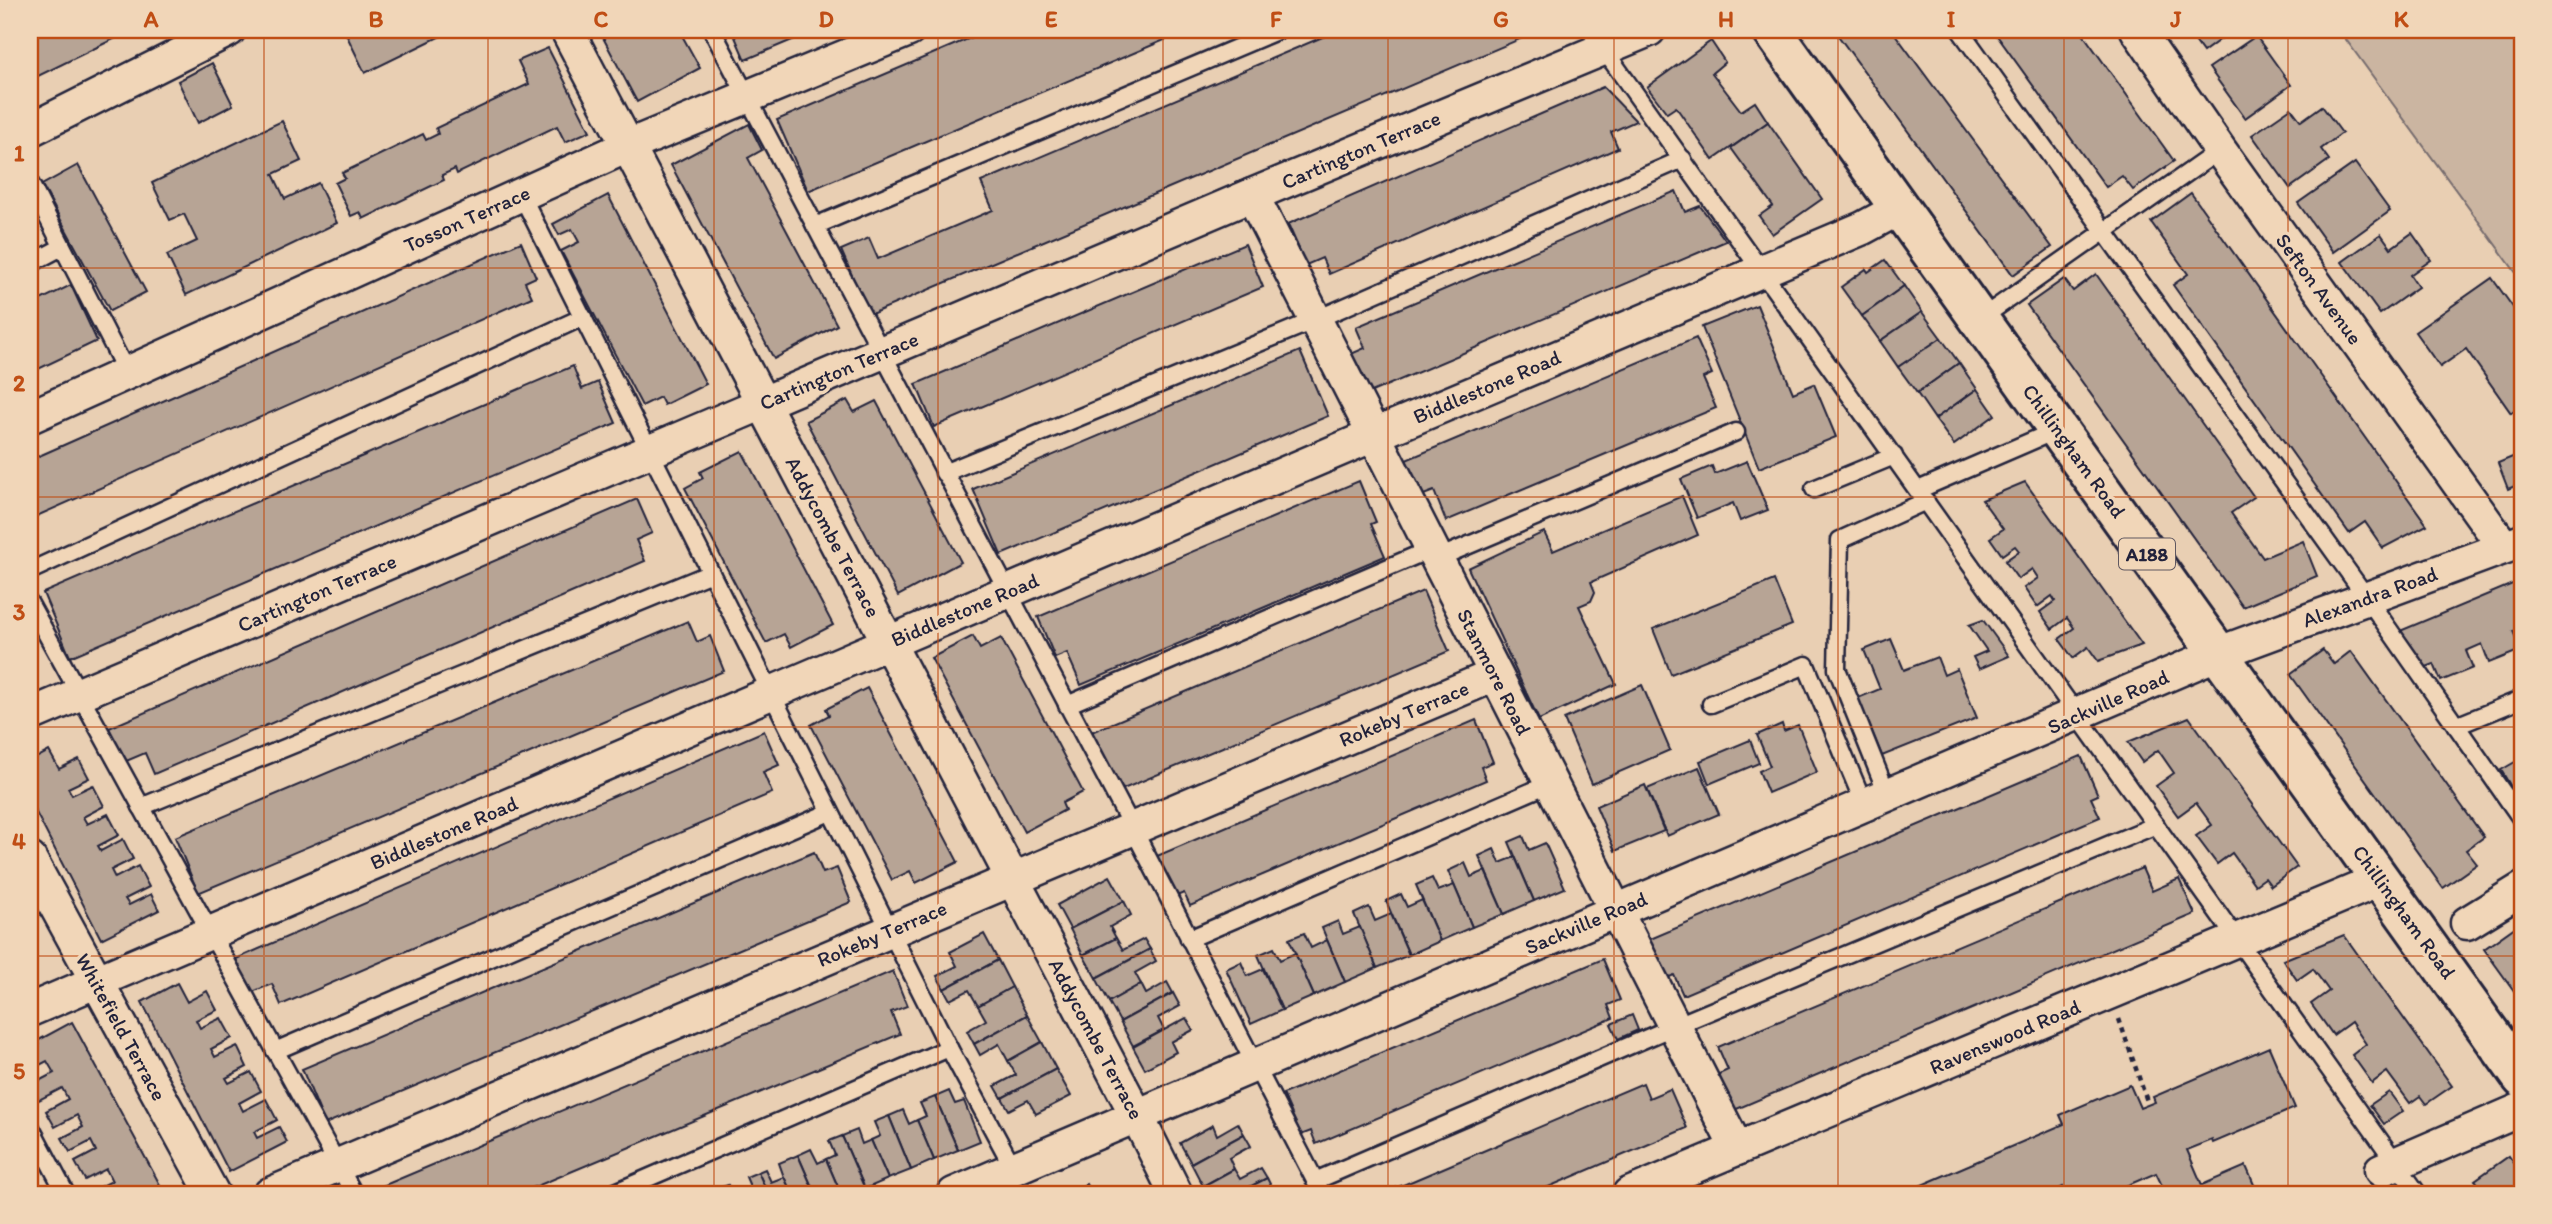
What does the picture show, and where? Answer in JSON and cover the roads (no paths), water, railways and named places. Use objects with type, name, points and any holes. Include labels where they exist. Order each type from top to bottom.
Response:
[{"type":"main road","name":"Chillingham Road","points":[[1772,30],[2522,1078]]},
{"type":"street","points":[[30,130],[229,30]]},
{"type":"street","name":"Addycombe Terrace","points":[[567,30],[1176,1194]]},
{"type":"street","name":"Tosson Terrace","points":[[30,417],[628,146],[909,30]]},
{"type":"street","name":"Cartington Terrace","points":[[30,715],[1252,195],[1597,39],[1649,30]]},
{"type":"street","name":"Sefton Avenue","points":[[2137,30],[2220,150],[2513,544]]},
{"type":"street","name":"Stanmore Road","points":[[1252,195],[1737,1149]]},
{"type":"street","name":"Biddlestone Road","points":[[30,1010],[1863,228],[1900,208]]},
{"type":"street","name":"Alexandra Road","points":[[2219,653],[2513,544]]},
{"type":"street","name":"Sackville Road","points":[[954,1194],[2219,653]]},
{"type":"street","name":"Rokeby Terrace","points":[[270,1194],[1495,675]]},
{"type":"street","name":"Whitefield Terrace","points":[[30,859],[213,1194]]},
{"type":"street","name":"Ravenswood Road","points":[[1629,1194],[2380,880]]},
{"type":"street","points":[[2467,923],[2522,889]]},
{"type":"street","points":[[2389,1166],[2522,1109]]},
{"type":"lane","points":[[712,30],[1133,829],[1318,1187],[1675,1026],[2156,825]]},
{"type":"lane","points":[[815,226],[1279,30]]},
{"type":"lane","points":[[1960,30],[2367,598],[2522,820]]},
{"type":"lane","points":[[1597,39],[2238,939],[2389,1166],[2418,1194]]},
{"type":"lane","points":[[1980,319],[2220,150]]},
{"type":"lane","points":[[944,472],[1315,320],[1683,159]]},
{"type":"lane","points":[[30,183],[127,373]]},
{"type":"lane","points":[[521,194],[948,1048],[1014,1169]]},
{"type":"lane","points":[[30,264],[62,247]]},
{"type":"lane","points":[[30,570],[583,317]]},
{"type":"lane","points":[[1876,801],[1837,668],[1840,540],[1922,495],[2059,429]]},
{"type":"lane","points":[[1067,705],[1735,432]]},
{"type":"lane","points":[[1814,489],[1894,456]]},
{"type":"lane","points":[[141,807],[710,573]]},
{"type":"lane","points":[[30,604],[354,1194]]},
{"type":"lane","points":[[1711,704],[1806,665],[1876,801]]},
{"type":"lane","points":[[2456,726],[2522,699]]},
{"type":"lane","points":[[1189,939],[1551,783]]},
{"type":"lane","points":[[275,1051],[830,812]]},
{"type":"lane","points":[[611,1194],[948,1048]]},
{"type":"lane","points":[[30,1126],[66,1194]]}]
